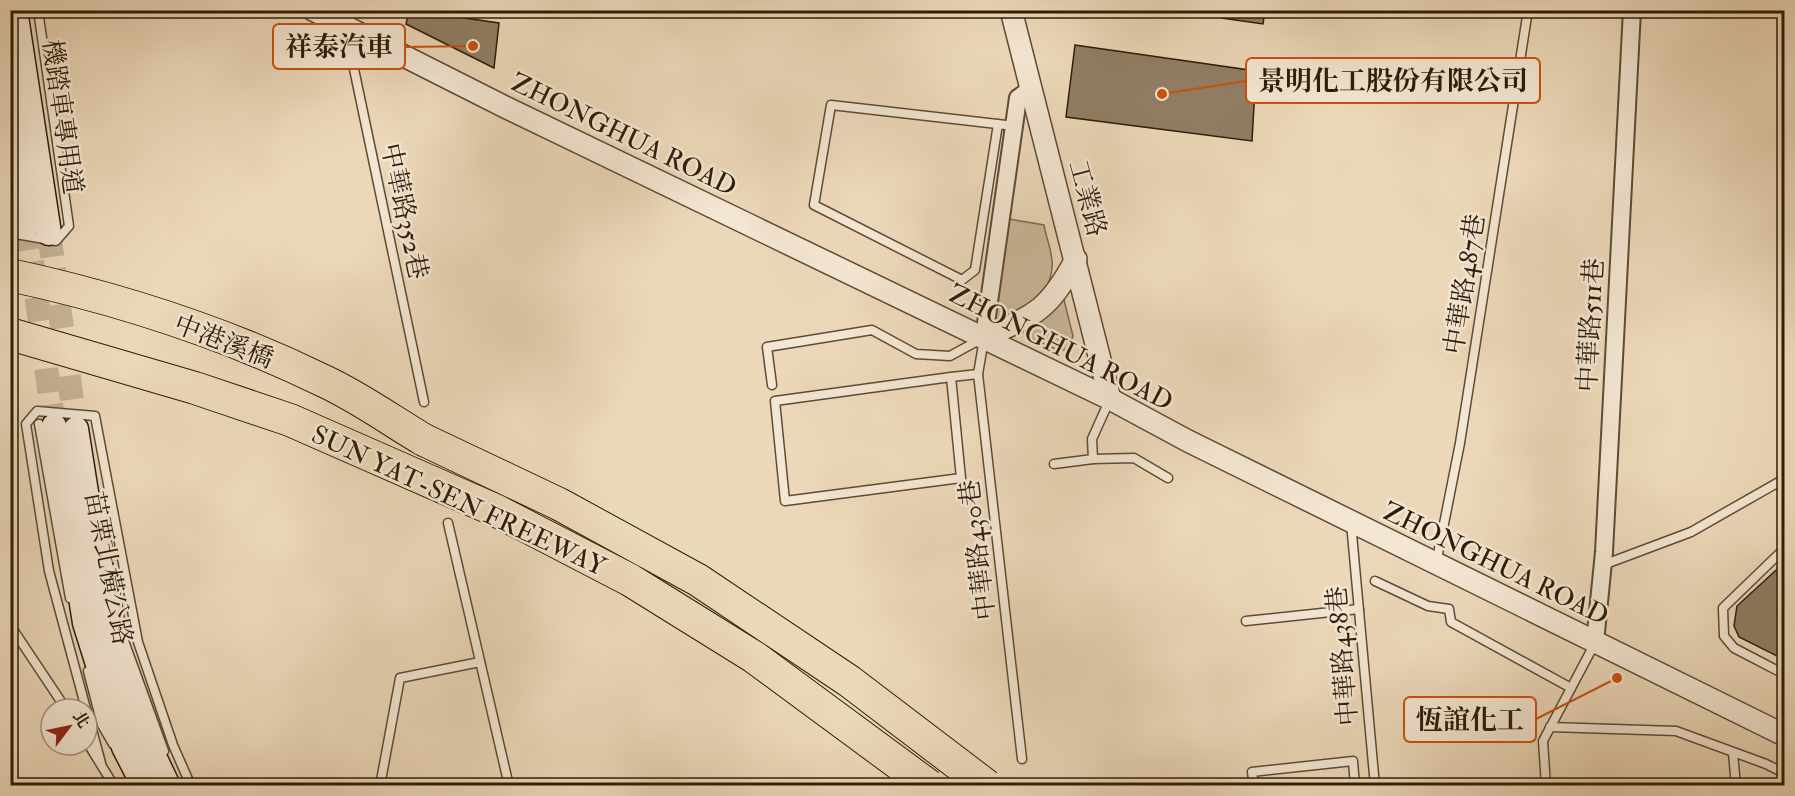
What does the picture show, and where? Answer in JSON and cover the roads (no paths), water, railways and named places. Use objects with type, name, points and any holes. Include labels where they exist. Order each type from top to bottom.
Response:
[{"type":"highway","name":"中港溪橋","points":[[10,275],[219,335],[327,382],[424,440]]},
{"type":"highway","name":"SUN YAT-SEN FREEWAY","points":[[10,334],[195,388],[290,420],[497,511],[630,580],[754,657],[929,786]]},
{"type":"highway","name":"SUN YAT-SEN FREEWAY","points":[[424,440],[559,504],[698,580],[849,681],[987,786]]},
{"type":"main road","points":[[15,10],[28,227]]},
{"type":"main road","points":[[10,115],[28,227]]},
{"type":"main road","name":"苗栗北橫公路","points":[[57,426],[85,623],[124,747],[144,786]]},
{"type":"main road","name":"苗栗北橫公路","points":[[57,426],[107,625],[140,727],[168,786]]},
{"type":"street","name":"ZHONGHUA ROAD","points":[[313,10],[350,20],[1110,399],[1188,441],[1785,735]]},
{"type":"street","name":"中華路511巷","points":[[1595,642],[1603,565],[1632,10]]},
{"type":"street","name":"工業路","points":[[1015,14],[1110,399]]},
{"type":"street","points":[[984,337],[1006,125],[1018,98],[1032,88]]},
{"type":"street","points":[[984,337],[1038,312],[1059,292],[1076,260]]},
{"type":"lane","points":[[28,227],[57,241],[69,226],[38,10]]},
{"type":"lane","name":"中華路487巷","points":[[1436,564],[1462,432],[1528,10]]},
{"type":"lane","name":"中華路352巷","points":[[350,20],[354,69],[424,402]]},
{"type":"lane","points":[[831,105],[1006,125],[975,270],[962,280],[814,205],[831,105]]},
{"type":"lane","name":"機踏車專用道","points":[[28,227],[46,149]]},
{"type":"lane","points":[[771,385],[767,347],[872,330],[916,354],[950,356],[984,337]]},
{"type":"lane","name":"中華路430巷","points":[[984,337],[978,374],[1022,759]]},
{"type":"lane","points":[[951,377],[961,478],[785,501],[775,401],[951,377],[978,374]]},
{"type":"lane","points":[[1093,459],[1092,439],[1110,399]]},
{"type":"lane","points":[[83,697],[49,571],[26,424],[36,411],[95,417],[138,642],[173,745],[191,786]]},
{"type":"lane","points":[[57,426],[66,585],[83,650]]},
{"type":"lane","points":[[1054,464],[1093,459],[1134,458],[1168,478]]},
{"type":"lane","points":[[1603,565],[1691,532],[1785,479]]},
{"type":"lane","points":[[97,489],[123,638],[176,786]]},
{"type":"lane","name":"中華路438巷","points":[[1351,522],[1375,786]]},
{"type":"lane","points":[[448,524],[509,786]]},
{"type":"lane","points":[[1785,549],[1723,608],[1724,636],[1734,648],[1785,674]]},
{"type":"lane","points":[[1375,581],[1428,606],[1449,609],[1451,622],[1571,688]]},
{"type":"lane","points":[[1246,621],[1359,609]]},
{"type":"lane","points":[[10,625],[58,697]]},
{"type":"lane","points":[[1546,786],[1544,741],[1595,642]]},
{"type":"lane","points":[[86,660],[102,725],[137,786]]},
{"type":"lane","points":[[380,786],[400,678],[480,662]]},
{"type":"lane","points":[[1550,727],[1676,731],[1785,773]]},
{"type":"lane","points":[[1733,753],[1736,786]]},
{"type":"lane","points":[[99,755],[101,763]]},
{"type":"lane","points":[[97,757],[114,786]]},
{"type":"lane","points":[[1254,786],[1252,772],[1353,761],[1355,786]]},
{"type":"tunnel","points":[[27,226],[54,426]]},
{"type":"tunnel","points":[[49,233],[76,429]]},
{"type":"place","name":"祥泰汽車","points":[[473,46]]},
{"type":"place","name":"景明化工股份有限公司","points":[[1162,94]]},
{"type":"place","name":"恆誼化工","points":[[1617,678]]}]
